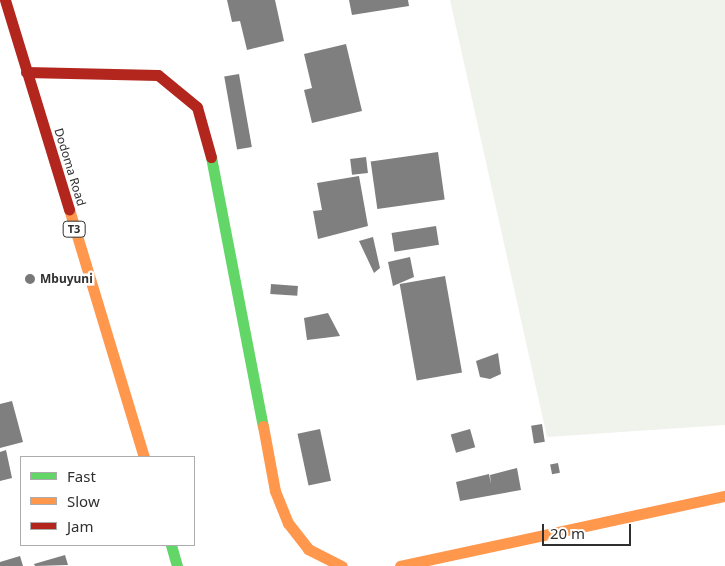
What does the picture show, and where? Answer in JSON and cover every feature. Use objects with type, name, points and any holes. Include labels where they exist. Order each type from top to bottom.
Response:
[{"type":"main road","name":"Dodoma Road","points":[[5,0],[144,456]]},
{"type":"main road","points":[[26,72],[158,76],[197,107],[216,174],[275,491],[288,523],[308,549],[342,566]]},
{"type":"main road","points":[[400,566],[725,496]]},
{"type":"main road","points":[[171,546],[177,566]]},
{"type":"shaded area","points":[[450,0],[725,0],[725,425],[547,437]]},
{"type":"building","points":[[227,0],[275,0],[284,41],[247,50],[240,21],[232,22]]},
{"type":"building","points":[[349,0],[408,0],[409,6],[352,15]]},
{"type":"building","points":[[346,44],[362,111],[312,123],[304,90],[312,88],[304,54]]},
{"type":"building","points":[[239,74],[252,147],[237,149],[224,77]]},
{"type":"building","points":[[438,152],[445,200],[377,209],[371,161]]},
{"type":"building","points":[[366,157],[368,173],[352,175],[350,159]]},
{"type":"building","points":[[359,176],[368,226],[318,239],[313,211],[322,210],[317,183]]},
{"type":"building","points":[[436,226],[439,245],[395,252],[392,233]]},
{"type":"building","points":[[373,237],[380,268],[374,273],[359,241]]},
{"type":"building","points":[[410,257],[414,277],[393,286],[388,262]]},
{"type":"building","points":[[445,276],[462,373],[417,380],[400,284]]},
{"type":"building","points":[[271,284],[298,286],[297,296],[270,294]]},
{"type":"building","points":[[328,313],[340,336],[307,340],[304,318]]},
{"type":"building","points":[[498,353],[501,374],[490,379],[480,377],[476,361]]},
{"type":"building","points":[[12,401],[23,442],[0,448],[0,404]]},
{"type":"building","points":[[542,424],[545,442],[534,443],[531,426]]},
{"type":"building","points":[[320,429],[331,481],[309,486],[298,434]]},
{"type":"building","points":[[470,429],[475,447],[456,453],[451,435]]},
{"type":"building","points":[[6,450],[12,478],[0,481],[0,452]]},
{"type":"building","points":[[558,463],[560,473],[552,474],[550,465]]},
{"type":"building","points":[[517,468],[521,490],[460,501],[456,482],[489,474],[491,484],[490,475]]},
{"type":"building","points":[[65,555],[68,565],[35,566],[34,564]]},
{"type":"building","points":[[20,556],[23,566],[0,566],[0,562]]},
{"type":"traffic: fast","points":[[211,157],[263,426]]},
{"type":"traffic: fast","points":[[171,546],[177,566]]},
{"type":"traffic: slow","points":[[69,209],[144,456]]},
{"type":"traffic: slow","points":[[263,426],[275,491],[288,523],[308,549],[342,566]]},
{"type":"traffic: slow","points":[[400,566],[725,496]]},
{"type":"traffic: jam","points":[[5,0],[69,209]]},
{"type":"traffic: jam","points":[[26,72],[158,75],[197,107],[211,157]]},
{"type":"place","name":"Mbuyuni","points":[[30,279]]}]
